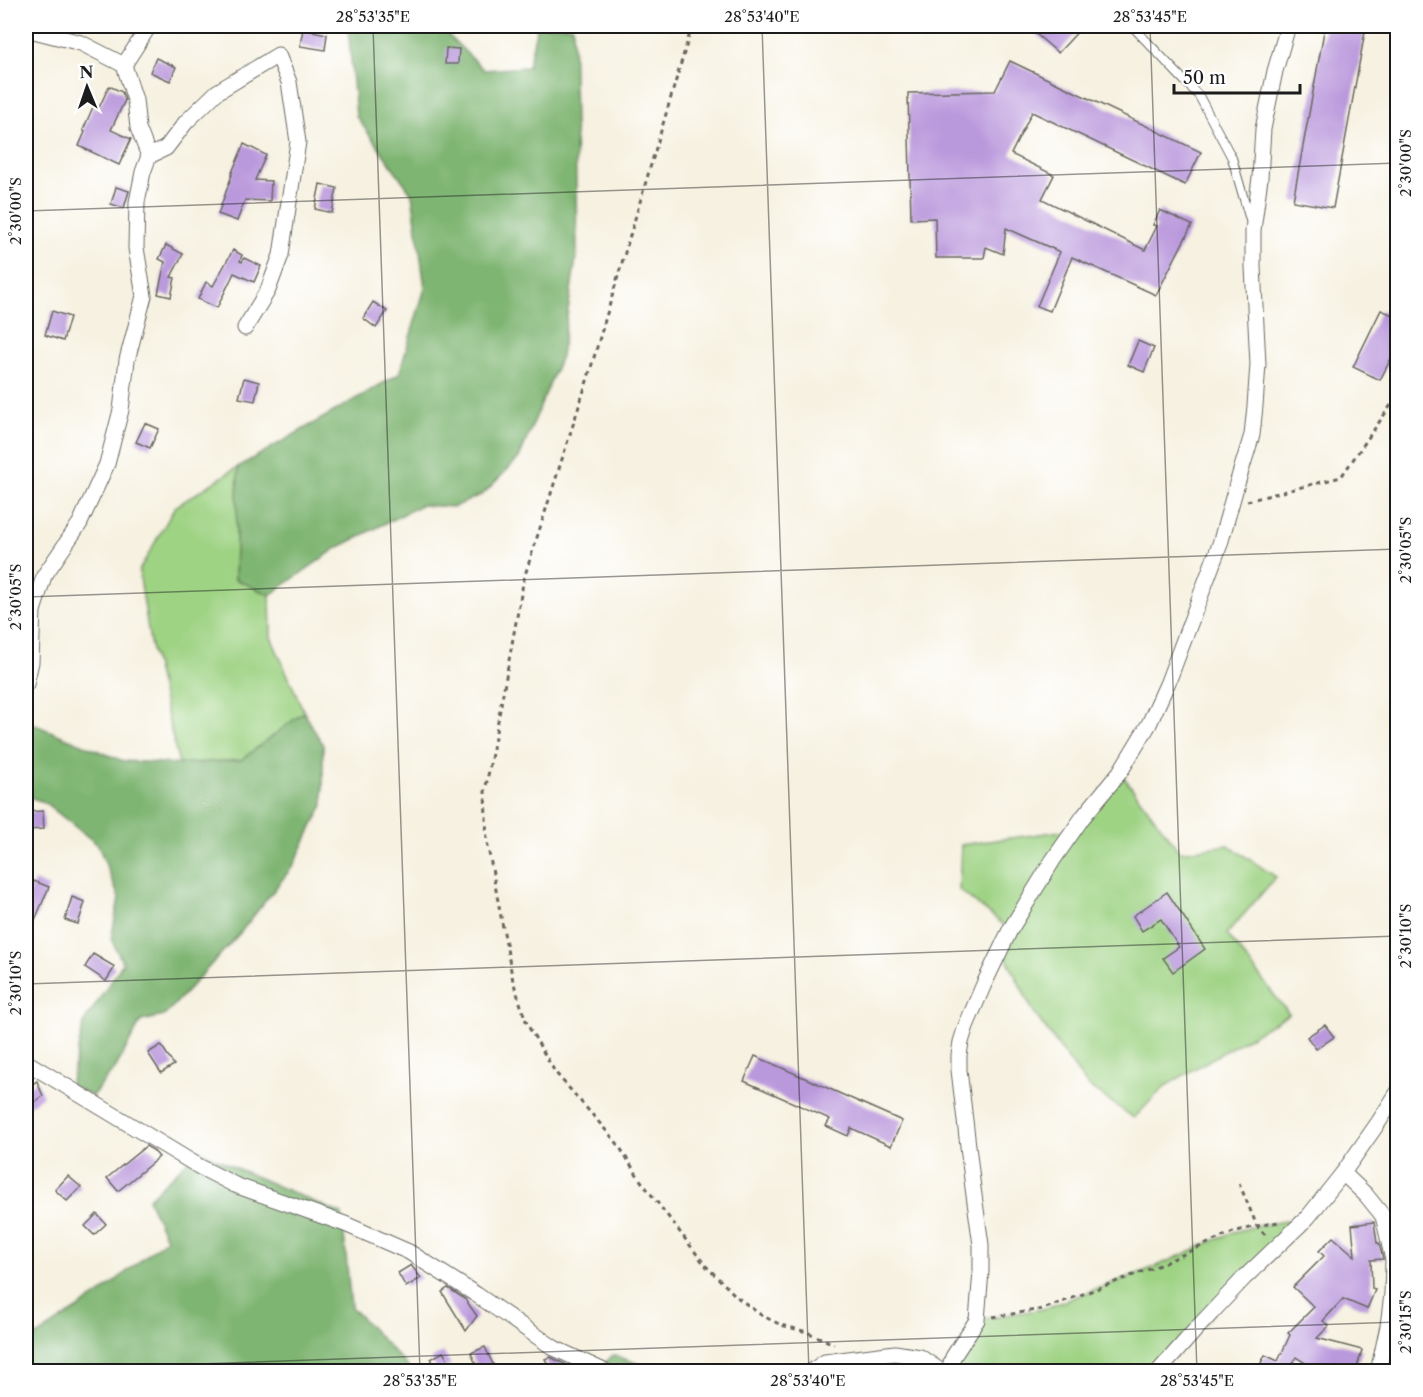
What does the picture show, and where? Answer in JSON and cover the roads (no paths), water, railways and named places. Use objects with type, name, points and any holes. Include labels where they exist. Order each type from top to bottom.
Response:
[{"type":"street","points":[[124,65],[149,26]]},
{"type":"street","points":[[948,1371],[953,1357],[976,1320],[981,1271],[981,1245],[963,1110],[959,1055],[961,1042],[984,984],[1017,920],[1053,860],[1083,817],[1120,772],[1149,724],[1168,682],[1220,544],[1252,435],[1256,406],[1258,364],[1253,230],[1260,178],[1263,129],[1275,71],[1288,26]]},
{"type":"street","points":[[26,29],[81,43],[124,65],[135,100],[138,128],[149,156],[137,202],[136,248],[144,296],[127,360],[121,410],[107,465],[80,523],[44,576],[33,611],[31,662],[26,684]]},
{"type":"street","points":[[149,156],[166,148],[186,122],[217,92],[278,55],[289,82],[298,142],[281,255],[268,290],[245,328]]},
{"type":"street","points":[[26,1062],[200,1167],[235,1185],[345,1224],[409,1252],[554,1348],[606,1371]]},
{"type":"street","points":[[1158,1371],[1244,1278],[1308,1217],[1343,1173],[1398,1092]]},
{"type":"street","points":[[1343,1173],[1366,1195],[1383,1216],[1393,1260],[1388,1326],[1378,1371]]},
{"type":"street","points":[[810,1371],[825,1362],[895,1353],[920,1357],[942,1371]]},
{"type":"lane","points":[[1132,26],[1199,96],[1232,158],[1253,230]]}]
